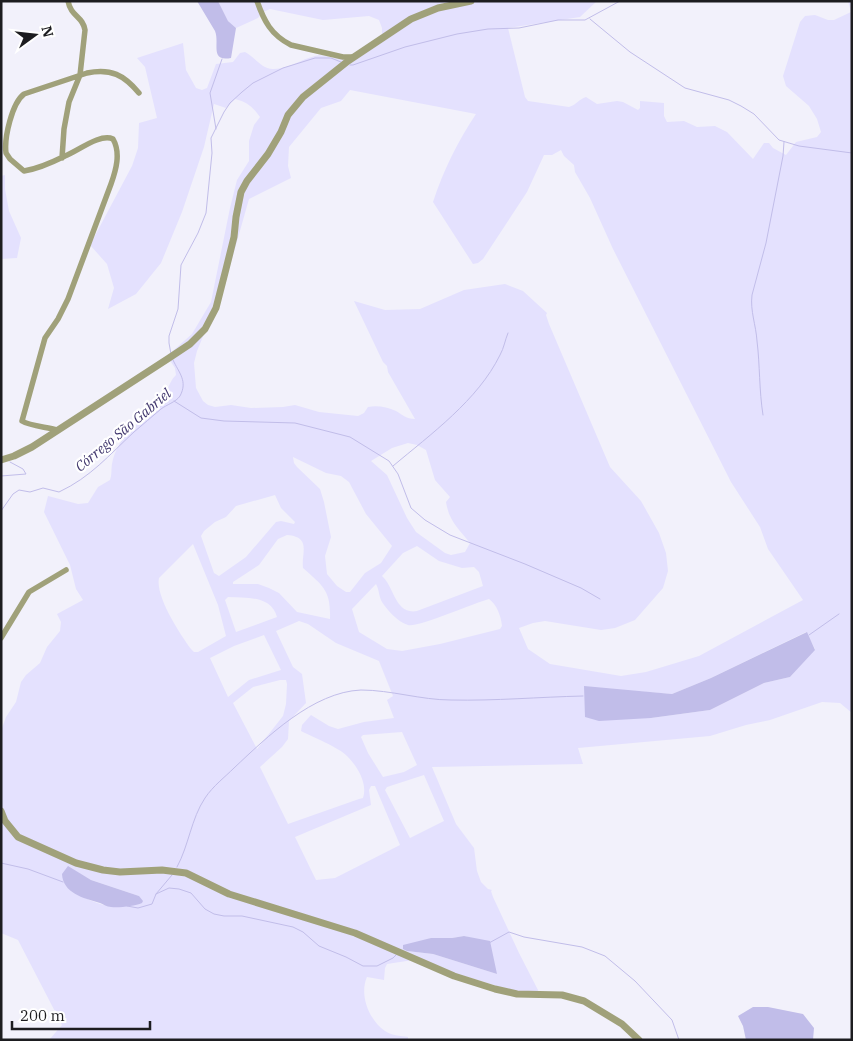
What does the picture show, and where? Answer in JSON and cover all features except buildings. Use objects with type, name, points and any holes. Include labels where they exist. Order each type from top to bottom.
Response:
[{"type":"street","points":[[62,158],[68,108],[80,75],[84,26],[71,13],[68,1]]},
{"type":"street","points":[[257,1],[268,27],[283,41],[343,57],[354,57]]},
{"type":"street","points":[[1,460],[24,452],[171,357],[198,337],[211,320],[216,308],[234,236],[238,203],[242,192],[247,181],[268,154],[294,106],[312,89],[354,57],[406,23],[424,13],[455,3],[471,1]]},
{"type":"street","points":[[57,430],[24,423],[24,416],[45,338],[58,319],[70,293],[115,173],[117,153],[113,139],[106,137],[62,158],[28,170],[22,170],[7,157],[9,126],[18,100],[24,94],[80,75],[95,72],[117,74],[127,80],[139,93]]},
{"type":"street","points":[[1,638],[29,592],[66,570]]},
{"type":"street","points":[[1,811],[5,822],[18,838],[76,863],[120,872],[162,870],[186,873],[229,894],[355,933],[454,976],[517,994],[562,995],[584,1001],[622,1024],[639,1040]]},
{"type":"shaded area","points":[[197,1],[218,1],[228,21],[236,28],[231,58],[220,57],[218,54],[215,31]]},
{"type":"shaded area","points":[[218,1],[597,1],[580,17],[508,28],[525,97],[528,101],[569,107],[586,97],[597,104],[623,102],[638,110],[640,108],[640,101],[664,103],[664,116],[667,122],[684,121],[697,127],[715,126],[727,132],[753,159],[764,143],[769,143],[773,148],[786,155],[796,142],[817,137],[821,132],[817,119],[809,106],[786,86],[783,76],[800,22],[805,16],[815,15],[828,20],[834,20],[851,12],[848,1],[852,1],[852,713],[840,703],[822,702],[770,720],[710,736],[578,748],[583,764],[432,767],[456,824],[474,848],[477,871],[481,882],[488,889],[492,890],[493,897],[539,992],[523,994],[413,960],[387,964],[384,980],[367,977],[364,991],[367,1007],[374,1020],[385,1031],[408,1037],[408,1040],[49,1040],[62,1025],[18,940],[1,933],[1,731],[6,717],[16,702],[21,682],[40,663],[47,647],[60,631],[61,622],[57,614],[83,600],[76,589],[70,565],[44,512],[48,496],[78,504],[88,503],[98,487],[110,480],[115,454],[126,435],[136,425],[152,415],[161,405],[176,375],[175,368],[167,356],[192,334],[211,302],[237,180],[249,161],[249,141],[254,125],[260,117],[249,105],[235,99],[226,108],[214,104],[204,147],[182,212],[161,263],[136,294],[108,309],[114,288],[107,264],[90,245],[132,166],[138,148],[139,123],[157,118],[145,67],[137,58],[183,43],[186,70],[196,88],[202,90],[207,88],[216,64],[233,62],[240,53],[245,52],[249,54],[270,69],[279,69],[317,55],[334,58],[348,57],[366,47],[382,34],[379,20],[369,16],[323,20],[270,9],[263,12],[258,18],[236,28],[228,21]],"holes":[[[350,90],[476,114],[452,156],[433,202],[473,264],[483,259],[527,192],[544,155],[552,155],[561,150],[564,156],[574,165],[575,172],[590,198],[613,249],[731,482],[760,527],[768,549],[803,600],[699,656],[646,672],[621,676],[550,664],[528,649],[519,628],[533,623],[545,621],[601,630],[615,628],[635,620],[663,588],[668,571],[666,553],[659,533],[641,501],[610,467],[549,324],[547,313],[523,291],[505,284],[464,290],[420,309],[385,310],[354,301],[383,362],[387,366],[388,372],[415,419],[407,418],[396,411],[378,406],[368,407],[364,413],[358,416],[319,412],[295,405],[251,408],[231,405],[215,407],[203,401],[196,388],[194,363],[197,351],[211,317],[217,312],[249,199],[291,178],[288,166],[289,147],[321,108],[341,101]],[[408,443],[426,450],[435,480],[450,497],[446,502],[449,514],[470,543],[465,552],[451,555],[445,553],[416,532],[407,518],[387,475],[371,461],[392,448]],[[293,457],[326,473],[341,476],[349,482],[366,514],[392,546],[381,563],[365,573],[350,592],[346,592],[337,586],[327,574],[325,556],[331,537],[320,489],[297,467]],[[275,495],[281,508],[295,522],[294,524],[281,521],[276,522],[246,557],[219,576],[214,573],[201,536],[215,522],[226,517],[236,506]],[[287,535],[295,536],[303,542],[303,568],[321,584],[327,595],[330,619],[297,612],[279,593],[269,588],[258,584],[233,584],[233,582],[259,565],[278,539]],[[193,544],[218,605],[226,636],[198,652],[194,652],[175,625],[161,595],[159,578]],[[417,546],[439,561],[462,568],[474,567],[479,572],[483,586],[417,611],[410,611],[404,609],[399,604],[382,576],[403,553]],[[376,584],[384,605],[404,624],[422,623],[489,599],[501,618],[502,626],[500,629],[402,651],[387,649],[359,632],[352,609]],[[228,597],[242,597],[264,601],[274,610],[277,617],[236,632],[225,600]],[[299,621],[308,624],[336,643],[379,661],[393,696],[387,700],[394,718],[364,722],[338,729],[311,715],[302,725],[301,731],[338,749],[351,760],[363,781],[363,798],[288,824],[260,767],[288,739],[289,721],[306,703],[302,674],[293,667],[276,631]],[[806,632],[815,649],[790,677],[764,683],[710,710],[651,718],[633,691],[672,694],[711,678]],[[264,635],[281,670],[249,680],[228,697],[210,658],[234,646]],[[286,680],[286,704],[283,716],[257,749],[233,703],[253,687]],[[402,732],[417,765],[404,772],[383,777],[368,753],[361,737],[363,735]],[[424,775],[444,821],[410,838],[385,790],[387,787]],[[371,786],[375,786],[400,845],[335,878],[316,880],[295,837],[371,805],[369,790]],[[75,871],[91,880],[139,896],[116,907],[87,899],[69,889]],[[464,936],[475,939],[497,974],[433,954],[407,951],[431,938]]]},
{"type":"shaded area","points":[[5,175],[5,189],[9,211],[21,238],[17,258],[1,259],[1,176]]},
{"type":"shaded area","points":[[807,632],[815,650],[790,677],[764,683],[710,710],[651,718],[599,721],[585,717],[584,686],[672,694],[711,678]]},
{"type":"shaded area","points":[[68,866],[91,880],[139,896],[143,901],[135,905],[108,907],[81,897],[70,890],[63,880],[62,874]]},
{"type":"shaded area","points":[[464,936],[490,941],[497,974],[433,954],[403,949],[403,945],[431,938]]},
{"type":"shaded area","points":[[753,1007],[768,1007],[803,1014],[814,1028],[813,1040],[746,1040],[743,1026],[738,1016]]},
{"type":"waterway","name":"Córrego São Gabriel","points":[[350,65],[405,47],[457,34],[488,29],[519,28],[558,20],[585,20],[620,1]]},
{"type":"waterway","points":[[590,19],[630,52],[685,88],[729,100],[754,114],[779,140],[799,146],[852,153]]},
{"type":"waterway","name":"Córrego São Gabriel","points":[[171,354],[169,336],[178,309],[181,265],[206,213],[212,153],[211,138],[224,112],[230,103],[253,83],[283,68],[315,58],[331,58],[341,62]]},
{"type":"waterway","points":[[216,129],[210,93],[222,59]]},
{"type":"waterway","points":[[763,415],[752,295],[766,243],[784,142]]},
{"type":"waterway","points":[[393,466],[438,429],[479,387],[503,350],[508,333]]},
{"type":"waterway","name":"Córrego São Gabriel","points":[[1,511],[13,494],[19,490],[30,492],[43,488],[59,492],[81,480],[161,409],[174,402],[180,396],[183,381],[173,360]]},
{"type":"waterway","points":[[174,401],[201,418],[224,421],[295,423],[350,437],[389,461],[398,474],[411,508],[425,520],[450,535],[525,564],[581,588],[600,599]]},
{"type":"waterway","points":[[1,476],[26,474],[23,469],[10,462]]},
{"type":"waterway","points":[[809,635],[839,614]]},
{"type":"waterway","points":[[177,867],[200,806],[212,790],[276,730],[308,707],[326,699],[343,693],[361,690],[451,700],[583,696]]},
{"type":"waterway","points":[[1,863],[28,869],[63,882]]},
{"type":"waterway","points":[[127,906],[138,908],[152,904],[156,894],[172,875]]},
{"type":"waterway","points":[[156,894],[169,888],[179,889],[191,893],[205,909],[214,914],[242,916],[293,927],[303,932],[319,946],[363,966],[377,966],[396,955]]},
{"type":"waterway","points":[[489,943],[509,932],[524,937],[582,947],[605,956],[635,981],[672,1020],[679,1040]]}]
